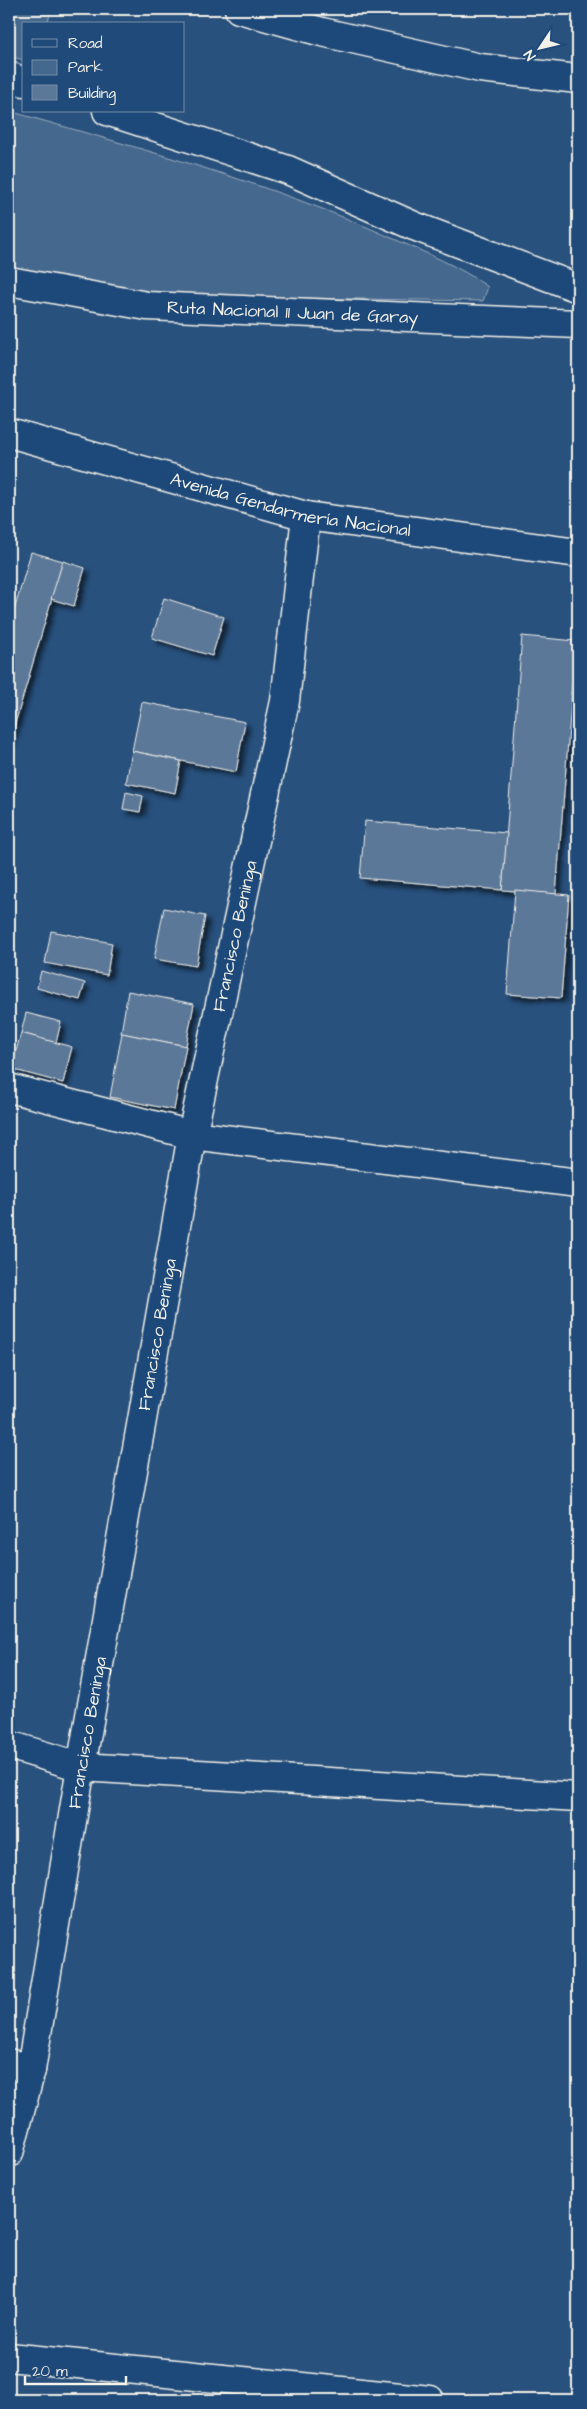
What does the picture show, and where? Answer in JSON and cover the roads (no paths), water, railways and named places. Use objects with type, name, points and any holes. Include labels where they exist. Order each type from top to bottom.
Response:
[{"type":"main road","points":[[239,9],[322,32],[480,68],[578,79]]},
{"type":"main road","points":[[9,76],[22,81]]},
{"type":"main road","points":[[111,112],[288,170],[414,226],[578,288]]},
{"type":"main road","name":"Ruta Nacional 11 Juan de Garay","points":[[9,281],[147,306],[578,324]]},
{"type":"main road","name":"Avenida Gendarmería Nacional","points":[[9,433],[306,516],[578,553]]},
{"type":"main road","name":"Francisco Beninga","points":[[9,2153],[20,2066],[81,1767],[192,1135],[285,701],[306,516]]},
{"type":"main road","points":[[9,1088],[192,1135],[578,1183]]},
{"type":"main road","points":[[9,1745],[81,1767],[578,1797]]},
{"type":"main road","points":[[9,2357],[430,2400]]}]
